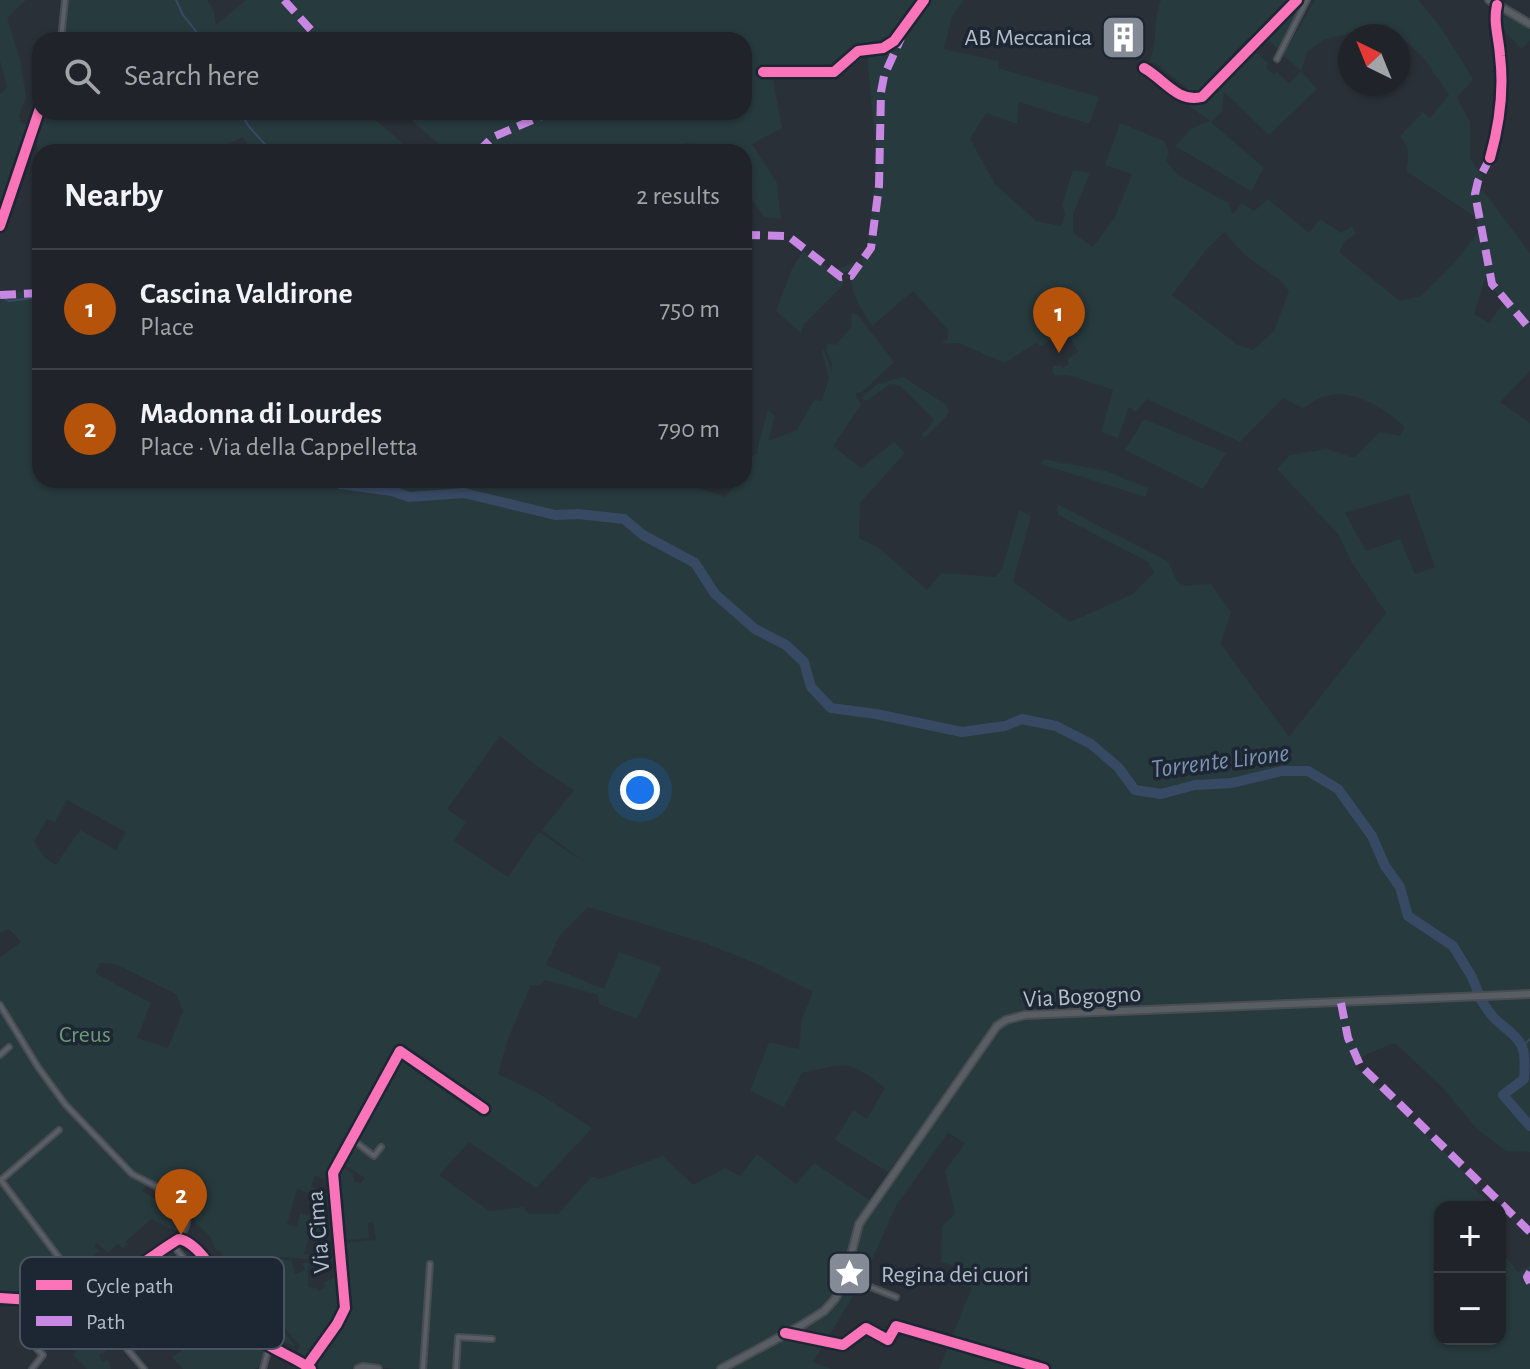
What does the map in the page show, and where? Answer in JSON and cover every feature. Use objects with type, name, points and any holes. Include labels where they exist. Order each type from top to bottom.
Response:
[{"type":"main road","points":[[1492,2],[1530,24]]},
{"type":"main road","name":"Via Bogogno","points":[[721,1369],[824,1311],[835,1299],[865,1214],[997,1026],[1006,1020],[1025,1015],[1530,994]]},
{"type":"main road","points":[[150,1257],[179,1239],[194,1246],[201,1257]]},
{"type":"main road","points":[[0,1298],[20,1300]]},
{"type":"main road","points":[[274,1349],[309,1368]]},
{"type":"main road","points":[[358,1369],[378,1369]]},
{"type":"street","points":[[62,32],[65,0]]},
{"type":"street","points":[[763,72],[834,72],[858,51],[883,48],[904,30],[924,0]]},
{"type":"street","points":[[1144,68],[1181,97],[1191,100],[1202,97],[1297,0]]},
{"type":"street","points":[[1277,59],[1307,0]]},
{"type":"street","points":[[1490,158],[1499,112],[1501,81],[1492,2]]},
{"type":"street","points":[[0,226],[36,120]]},
{"type":"street","points":[[0,1005],[65,1104],[132,1174],[185,1203],[188,1221],[179,1239]]},
{"type":"street","points":[[0,1055],[9,1047]]},
{"type":"street","name":"Via Cima","points":[[309,1368],[345,1308],[333,1182],[335,1167],[400,1051],[484,1109]]},
{"type":"street","points":[[58,1257],[0,1180],[59,1130]]},
{"type":"street","points":[[352,1139],[374,1156],[381,1147]]},
{"type":"street","points":[[171,1243],[183,1257]]},
{"type":"street","points":[[423,1369],[430,1264]]},
{"type":"street","points":[[845,1277],[896,1297]]},
{"type":"street","points":[[785,1333],[841,1345],[866,1328],[888,1340],[896,1326],[1044,1369]]},
{"type":"street","points":[[456,1369],[458,1337],[492,1339]]},
{"type":"street","points":[[32,1369],[42,1356],[37,1349]]},
{"type":"street","points":[[127,1349],[144,1369]]},
{"type":"street","points":[[263,1369],[268,1349]]},
{"type":"green space","points":[[0,0],[26,0],[7,18],[20,59],[26,97],[19,116],[21,123],[32,126],[0,221],[0,94],[7,87],[0,61]]},
{"type":"green space","name":"Creus","points":[[66,0],[207,0],[214,11],[216,25],[246,0],[964,0],[952,17],[944,49],[999,61],[998,68],[1099,97],[1089,124],[1019,102],[1017,124],[986,113],[970,139],[995,184],[1036,221],[1061,226],[1065,215],[1062,205],[1073,170],[1090,173],[1073,214],[1073,233],[1093,247],[1115,217],[1132,174],[1105,165],[1120,123],[1164,141],[1169,153],[1166,161],[1178,175],[1228,203],[1233,214],[1242,203],[1254,211],[1268,199],[1309,233],[1320,219],[1341,233],[1352,226],[1356,234],[1345,241],[1339,252],[1400,301],[1421,296],[1455,262],[1478,232],[1477,218],[1406,171],[1408,152],[1400,136],[1423,112],[1430,118],[1449,95],[1423,57],[1410,45],[1410,24],[1338,24],[1338,36],[1323,40],[1307,52],[1301,71],[1283,55],[1315,0],[1418,0],[1440,26],[1473,79],[1457,98],[1470,122],[1470,158],[1482,176],[1478,184],[1530,253],[1530,371],[1500,402],[1530,423],[1530,1152],[1506,1151],[1476,1128],[1443,1088],[1395,1043],[1367,1054],[1354,1065],[1476,1183],[1473,1188],[1487,1199],[1434,1201],[1434,1345],[1506,1345],[1506,1257],[1518,1272],[1530,1266],[1530,1369],[939,1369],[972,1287],[952,1285],[966,1269],[941,1262],[942,1226],[955,1214],[945,1171],[965,1143],[948,1133],[896,1206],[864,1278],[813,1362],[831,1369],[726,1369],[827,1312],[835,1303],[871,1210],[945,1096],[888,1172],[835,1140],[853,1110],[867,1119],[885,1088],[863,1072],[838,1066],[802,1073],[784,1107],[750,1091],[769,1042],[799,1049],[802,1018],[813,992],[705,943],[588,907],[560,935],[546,965],[604,989],[619,952],[662,967],[637,1019],[599,1004],[598,995],[545,980],[539,986],[531,985],[508,1039],[498,1074],[538,1093],[592,1128],[536,1188],[469,1142],[439,1175],[489,1211],[523,1207],[529,1214],[558,1214],[592,1176],[599,1179],[663,1156],[693,1185],[725,1168],[740,1176],[757,1154],[796,1184],[814,1163],[871,1201],[856,1223],[842,1277],[831,1301],[743,1357],[716,1369],[395,1369],[361,1365],[351,1369],[317,1369],[311,1365],[346,1308],[342,1243],[376,1240],[373,1222],[368,1223],[369,1238],[346,1240],[341,1237],[335,1180],[337,1168],[343,1166],[353,1174],[354,1182],[361,1183],[365,1178],[343,1164],[330,1165],[330,1183],[315,1175],[311,1187],[328,1196],[318,1202],[310,1198],[311,1194],[297,1189],[287,1224],[297,1227],[300,1213],[308,1216],[318,1203],[333,1201],[334,1205],[316,1207],[313,1220],[327,1224],[334,1210],[336,1236],[311,1230],[304,1254],[338,1258],[341,1275],[338,1275],[336,1261],[223,1257],[215,1249],[210,1236],[196,1224],[193,1199],[186,1194],[176,1204],[146,1186],[142,1191],[169,1206],[161,1209],[163,1216],[181,1210],[183,1226],[175,1231],[151,1219],[125,1242],[128,1244],[123,1248],[117,1244],[108,1253],[97,1243],[94,1246],[99,1251],[92,1257],[61,1257],[0,1172],[0,957],[21,942],[9,929],[0,933],[0,295],[32,289],[32,488],[699,488],[725,497],[732,488],[752,488],[752,456],[759,452],[768,410],[775,416],[768,441],[797,430],[814,400],[822,401],[829,378],[822,352],[824,350],[832,372],[826,350],[828,343],[836,345],[852,326],[851,314],[857,314],[894,362],[862,392],[855,393],[861,405],[833,446],[861,468],[894,442],[905,453],[860,503],[859,538],[878,547],[927,590],[941,573],[996,577],[1002,569],[1019,510],[1031,516],[1013,582],[1070,622],[1133,594],[1154,573],[1148,562],[1058,515],[1057,504],[1169,562],[1183,585],[1211,584],[1231,612],[1221,644],[1289,737],[1386,613],[1351,561],[1338,534],[1277,469],[1290,455],[1327,449],[1354,458],[1380,432],[1400,436],[1405,427],[1379,407],[1347,395],[1325,396],[1303,408],[1283,398],[1240,442],[1147,399],[1136,412],[1129,407],[1118,438],[1101,432],[1113,390],[1068,375],[1055,376],[1052,371],[1054,366],[1063,368],[1069,364],[1067,359],[1078,352],[1070,338],[1059,344],[1054,338],[1041,346],[1036,343],[1004,363],[959,343],[940,343],[948,339],[948,330],[913,291],[872,326],[860,307],[851,279],[863,266],[862,260],[847,271],[836,270],[867,254],[877,161],[867,55],[839,78],[773,79],[782,128],[752,144],[439,144],[411,120],[752,120],[752,32],[62,32]],"holes":[[[1224,232],[1246,256],[1281,281],[1289,291],[1274,331],[1253,350],[1238,345],[1172,295],[1206,250]],[[1485,279],[1504,302],[1489,323],[1474,314]],[[1409,494],[1435,567],[1415,574],[1400,539],[1366,551],[1345,513]],[[500,736],[538,767],[574,790],[542,830],[584,862],[539,832],[508,877],[454,841],[466,822],[447,809]],[[67,800],[126,832],[116,850],[80,830],[56,865],[44,857],[34,841],[47,819],[55,822]],[[100,963],[115,964],[176,994],[183,1011],[168,1048],[137,1038],[151,1003],[95,973]]]},
{"type":"green space","points":[[1161,0],[1294,0],[1255,38],[1248,38],[1205,83],[1209,87],[1196,96],[1183,94],[1187,88],[1155,63],[1149,62]]},
{"type":"green space","points":[[1302,0],[1279,49],[1267,40],[1263,43],[1260,40]]},
{"type":"green space","points":[[1500,11],[1530,28],[1530,41],[1521,49],[1498,24]]},
{"type":"green space","points":[[1257,44],[1260,46],[1255,51],[1269,64],[1266,68],[1274,75],[1277,72],[1289,84],[1301,71],[1317,89],[1269,135],[1224,92],[1222,111],[1211,122],[1264,168],[1251,191],[1175,146],[1192,128],[1210,121],[1181,100],[1193,103],[1205,98]]},
{"type":"green space","points":[[38,120],[375,120],[404,144],[247,144],[243,137],[228,144],[37,144],[34,132]]},
{"type":"green space","points":[[752,144],[777,183],[781,219],[764,217],[752,199]]},
{"type":"green space","points":[[803,251],[826,266],[843,281],[843,285],[803,325],[801,333],[776,311],[792,269]]},
{"type":"green space","points":[[903,377],[945,404],[949,411],[924,438],[921,433],[934,420],[901,386],[890,384],[867,401],[861,398],[877,384]]},
{"type":"green space","points":[[1144,419],[1226,453],[1203,489],[1125,450]]},
{"type":"green space","points":[[1044,459],[1106,471],[1148,488],[1146,497],[1040,464]]},
{"type":"green space","points":[[0,1183],[54,1257],[20,1257],[20,1296],[0,1297]]},
{"type":"green space","points":[[284,1260],[292,1261],[295,1274],[305,1270],[302,1263],[320,1263],[308,1266],[308,1287],[319,1291],[326,1286],[323,1283],[334,1278],[341,1286],[342,1311],[316,1350],[312,1348],[314,1353],[306,1361],[295,1355],[300,1346],[284,1327]]},
{"type":"green space","points":[[284,1331],[296,1347],[284,1342]]},
{"type":"green space","points":[[104,1349],[106,1352],[99,1355],[102,1362],[108,1360],[111,1369],[87,1369],[73,1355],[75,1350]]},
{"type":"green space","points":[[261,1349],[264,1352],[262,1366],[254,1369],[183,1369],[172,1357],[181,1351]]},
{"type":"waterway","name":"Torrente Lirone","points":[[176,0],[197,32]]},
{"type":"waterway","name":"Torrente Lirone","points":[[246,120],[264,144]]},
{"type":"waterway","points":[[5,299],[32,298]]},
{"type":"waterway","name":"Torrente Lirone","points":[[370,488],[409,497],[464,493],[555,515],[624,519],[643,535],[695,563],[715,594],[755,629],[786,645],[804,662],[811,687],[831,708],[962,732],[1005,726],[1022,719],[1056,726],[1091,744],[1118,767],[1135,790],[1161,794],[1195,785],[1232,783],[1282,771],[1308,771],[1338,789],[1372,836],[1385,866],[1400,887],[1408,916],[1453,946],[1478,992]]},
{"type":"waterway","name":"Torrente Lirone","points":[[1479,997],[1523,1049],[1524,1079],[1503,1095],[1530,1126]]},
{"type":"waterway","points":[[1522,1047],[1530,1039]]},
{"type":"marked path","points":[[284,0],[313,32]]},
{"type":"marked path","points":[[752,235],[788,236],[841,277],[851,276],[871,248],[879,186],[881,92],[884,76],[901,38]]},
{"type":"marked path","points":[[486,144],[493,137],[532,120]]},
{"type":"marked path","points":[[1490,158],[1475,194],[1492,284],[1530,329]]},
{"type":"marked path","points":[[0,295],[32,293]]},
{"type":"marked path","points":[[1341,1003],[1348,1038],[1360,1065],[1530,1232]]},
{"type":"marked path","points":[[1530,1272],[1527,1277],[1530,1283]]},
{"type":"cycle path","points":[[763,72],[834,72],[858,51],[883,48],[894,41],[924,0]]},
{"type":"cycle path","points":[[1144,68],[1185,97],[1202,97],[1297,0]]},
{"type":"cycle path","points":[[1490,158],[1501,94],[1497,5]]},
{"type":"cycle path","points":[[0,226],[36,120]]},
{"type":"cycle path","points":[[307,1366],[345,1308],[333,1173],[400,1051],[484,1109]]},
{"type":"cycle path","points":[[151,1257],[179,1239],[190,1244],[203,1257]]},
{"type":"cycle path","points":[[0,1298],[20,1299]]},
{"type":"cycle path","points":[[785,1333],[843,1345],[866,1328],[888,1340],[896,1326],[1044,1369]]},
{"type":"cycle path","points":[[275,1349],[311,1369]]},
{"type":"place","name":"AB Meccanica","points":[[1123,37]]},
{"type":"place","name":"Cascina Valdirone","points":[[1059,353]]},
{"type":"place","name":"Madonna di Lourdes","points":[[181,1235]]},
{"type":"place","name":"Regina dei cuori","points":[[850,1274]]}]
